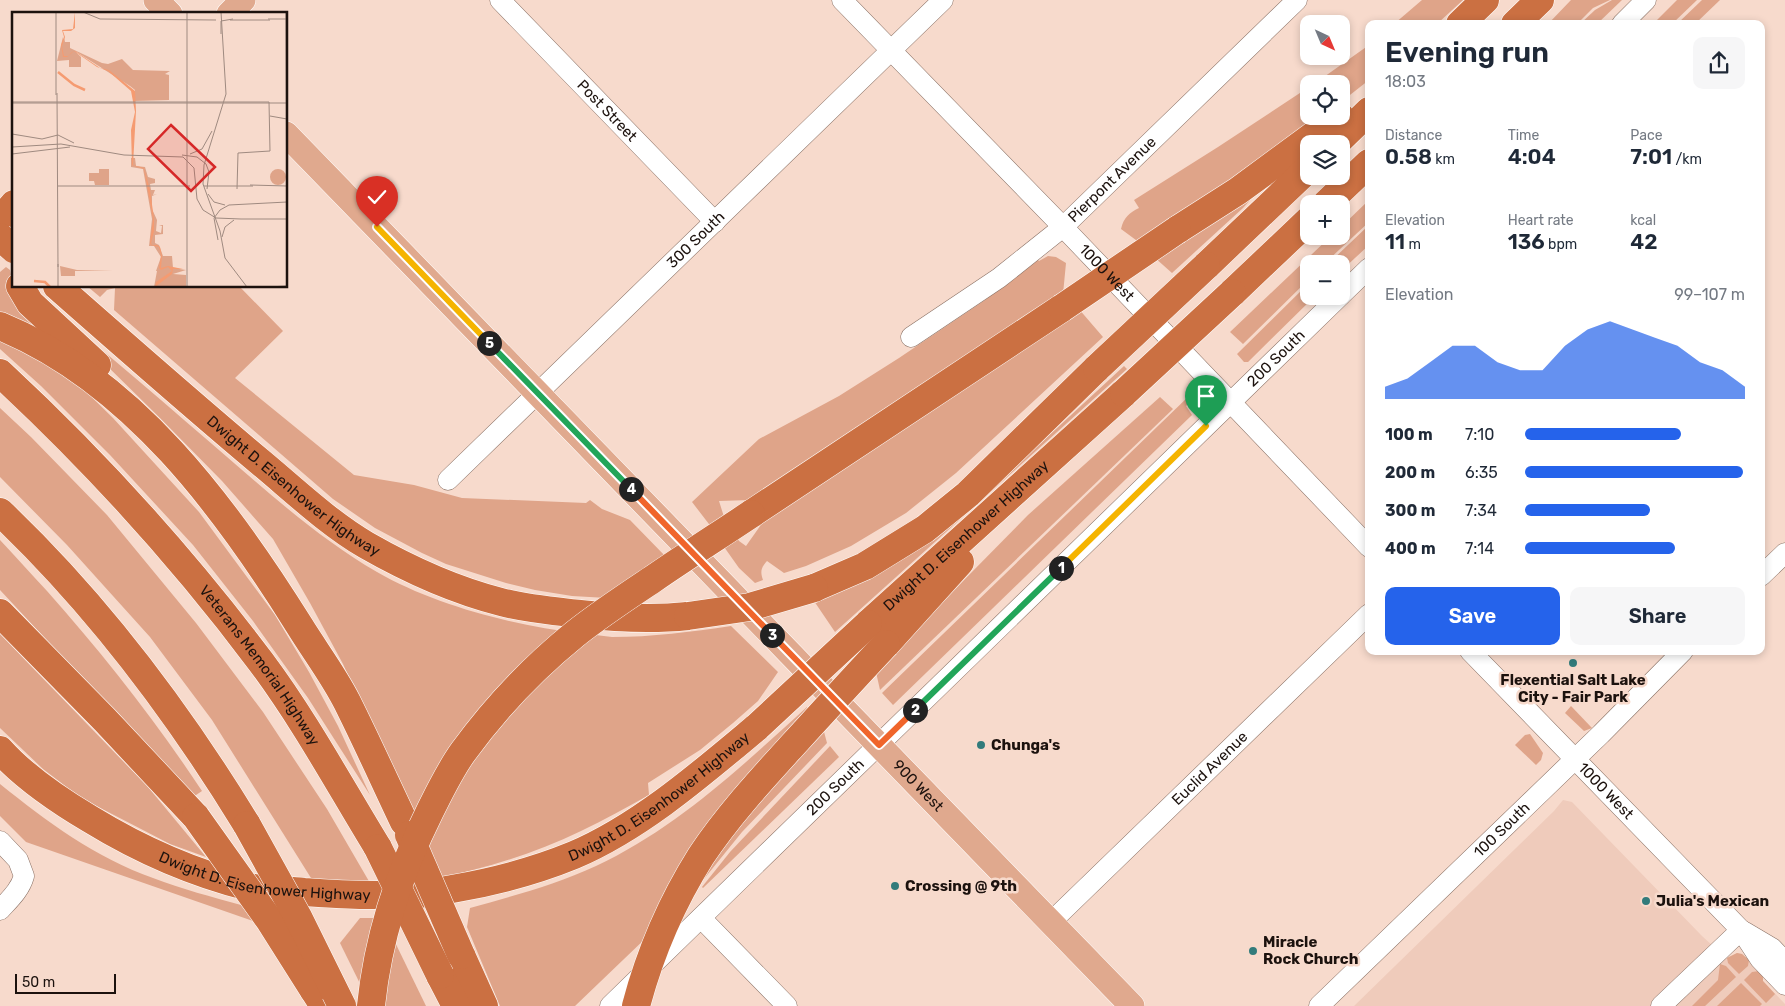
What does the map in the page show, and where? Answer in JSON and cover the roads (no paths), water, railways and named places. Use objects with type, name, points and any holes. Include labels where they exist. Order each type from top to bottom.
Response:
[{"type":"highway","points":[[1464,20],[1485,0]]},
{"type":"highway","points":[[1519,20],[1540,0]]},
{"type":"highway","points":[[1350,109],[1365,97]]},
{"type":"highway","points":[[1344,135],[1365,115]]},
{"type":"highway","points":[[371,1006],[379,953],[401,872],[443,784],[462,753],[526,678],[575,634],[611,607],[1238,191],[1329,125]]},
{"type":"highway","points":[[1335,195],[1365,167]]},
{"type":"highway","name":"Dwight D. Eisenhower Highway","points":[[59,288],[211,421],[328,519],[365,544],[408,567],[469,593],[502,602],[531,608],[583,614],[635,619],[660,619],[750,607],[814,588],[864,566],[924,529],[968,494],[1097,368],[1300,177]]},
{"type":"highway","points":[[0,220],[12,206]]},
{"type":"highway","points":[[636,1006],[652,954],[686,882],[702,856],[720,829],[877,634],[1066,447],[1300,229]]},
{"type":"highway","points":[[0,237],[12,247]]},
{"type":"highway","points":[[21,288],[30,303],[98,366],[119,400]]},
{"type":"highway","points":[[0,326],[46,348],[119,400],[166,447],[224,513],[280,595],[347,701],[404,822],[484,1006]]},
{"type":"highway","name":"Veterans Memorial Highway","points":[[0,373],[102,472],[156,531],[262,663],[296,712],[378,848],[456,1006]]},
{"type":"highway","points":[[0,512],[31,541],[90,606],[187,732],[247,825],[298,917],[342,1006]]},
{"type":"highway","points":[[0,613],[105,720],[196,818],[270,921],[319,997]]},
{"type":"highway","name":"Dwight D. Eisenhower Highway","points":[[0,750],[7,758],[56,798],[82,815],[120,837],[184,866],[251,887],[342,894],[420,894],[473,885],[531,871],[576,854],[619,831],[665,801],[710,767],[757,726],[877,634]]},
{"type":"main road","points":[[156,0],[168,12]]},
{"type":"main road","points":[[231,12],[243,0]]},
{"type":"main road","name":"900 West","points":[[288,136],[1132,1006]]},
{"type":"main road","points":[[0,210],[12,199]]},
{"type":"main road","points":[[0,250],[12,239]]},
{"type":"street","name":"Post Street","points":[[500,0],[714,222]]},
{"type":"street","name":"1000 West","points":[[842,0],[1063,227],[1365,543]]},
{"type":"street","name":"300 South","points":[[448,480],[943,0]]},
{"type":"street","name":"Pierpont Avenue","points":[[911,337],[998,278],[1063,227],[1297,0]]},
{"type":"street","points":[[1626,20],[1646,0]]},
{"type":"street","name":"200 South","points":[[1350,287],[1365,272]]},
{"type":"street","name":"200 South","points":[[610,1006],[1332,305]]},
{"type":"street","points":[[1765,572],[1785,553]]},
{"type":"street","name":"Euclid Avenue","points":[[1051,922],[1365,618]]},
{"type":"street","name":"1000 West","points":[[1474,655],[1741,930],[1760,959],[1785,985]]},
{"type":"street","name":"100 South","points":[[1319,1006],[1679,655]]},
{"type":"street","points":[[0,841],[18,860],[24,876],[17,892],[0,910]]},
{"type":"street","points":[[701,918],[787,1006]]},
{"type":"street","name":"1000 West","points":[[1741,930],[1772,948],[1785,962]]},
{"type":"street","points":[[1662,1006],[1741,930]]},
{"type":"place","name":"Flexential Salt Lake City - Fair Park","points":[[1573,663]]},
{"type":"place","name":"Chunga's","points":[[981,745]]},
{"type":"place","name":"Crossing @ 9th","points":[[895,886]]},
{"type":"place","name":"Julia's Mexican","points":[[1646,901]]},
{"type":"place","name":"Miracle Rock Church","points":[[1253,951]]}]
